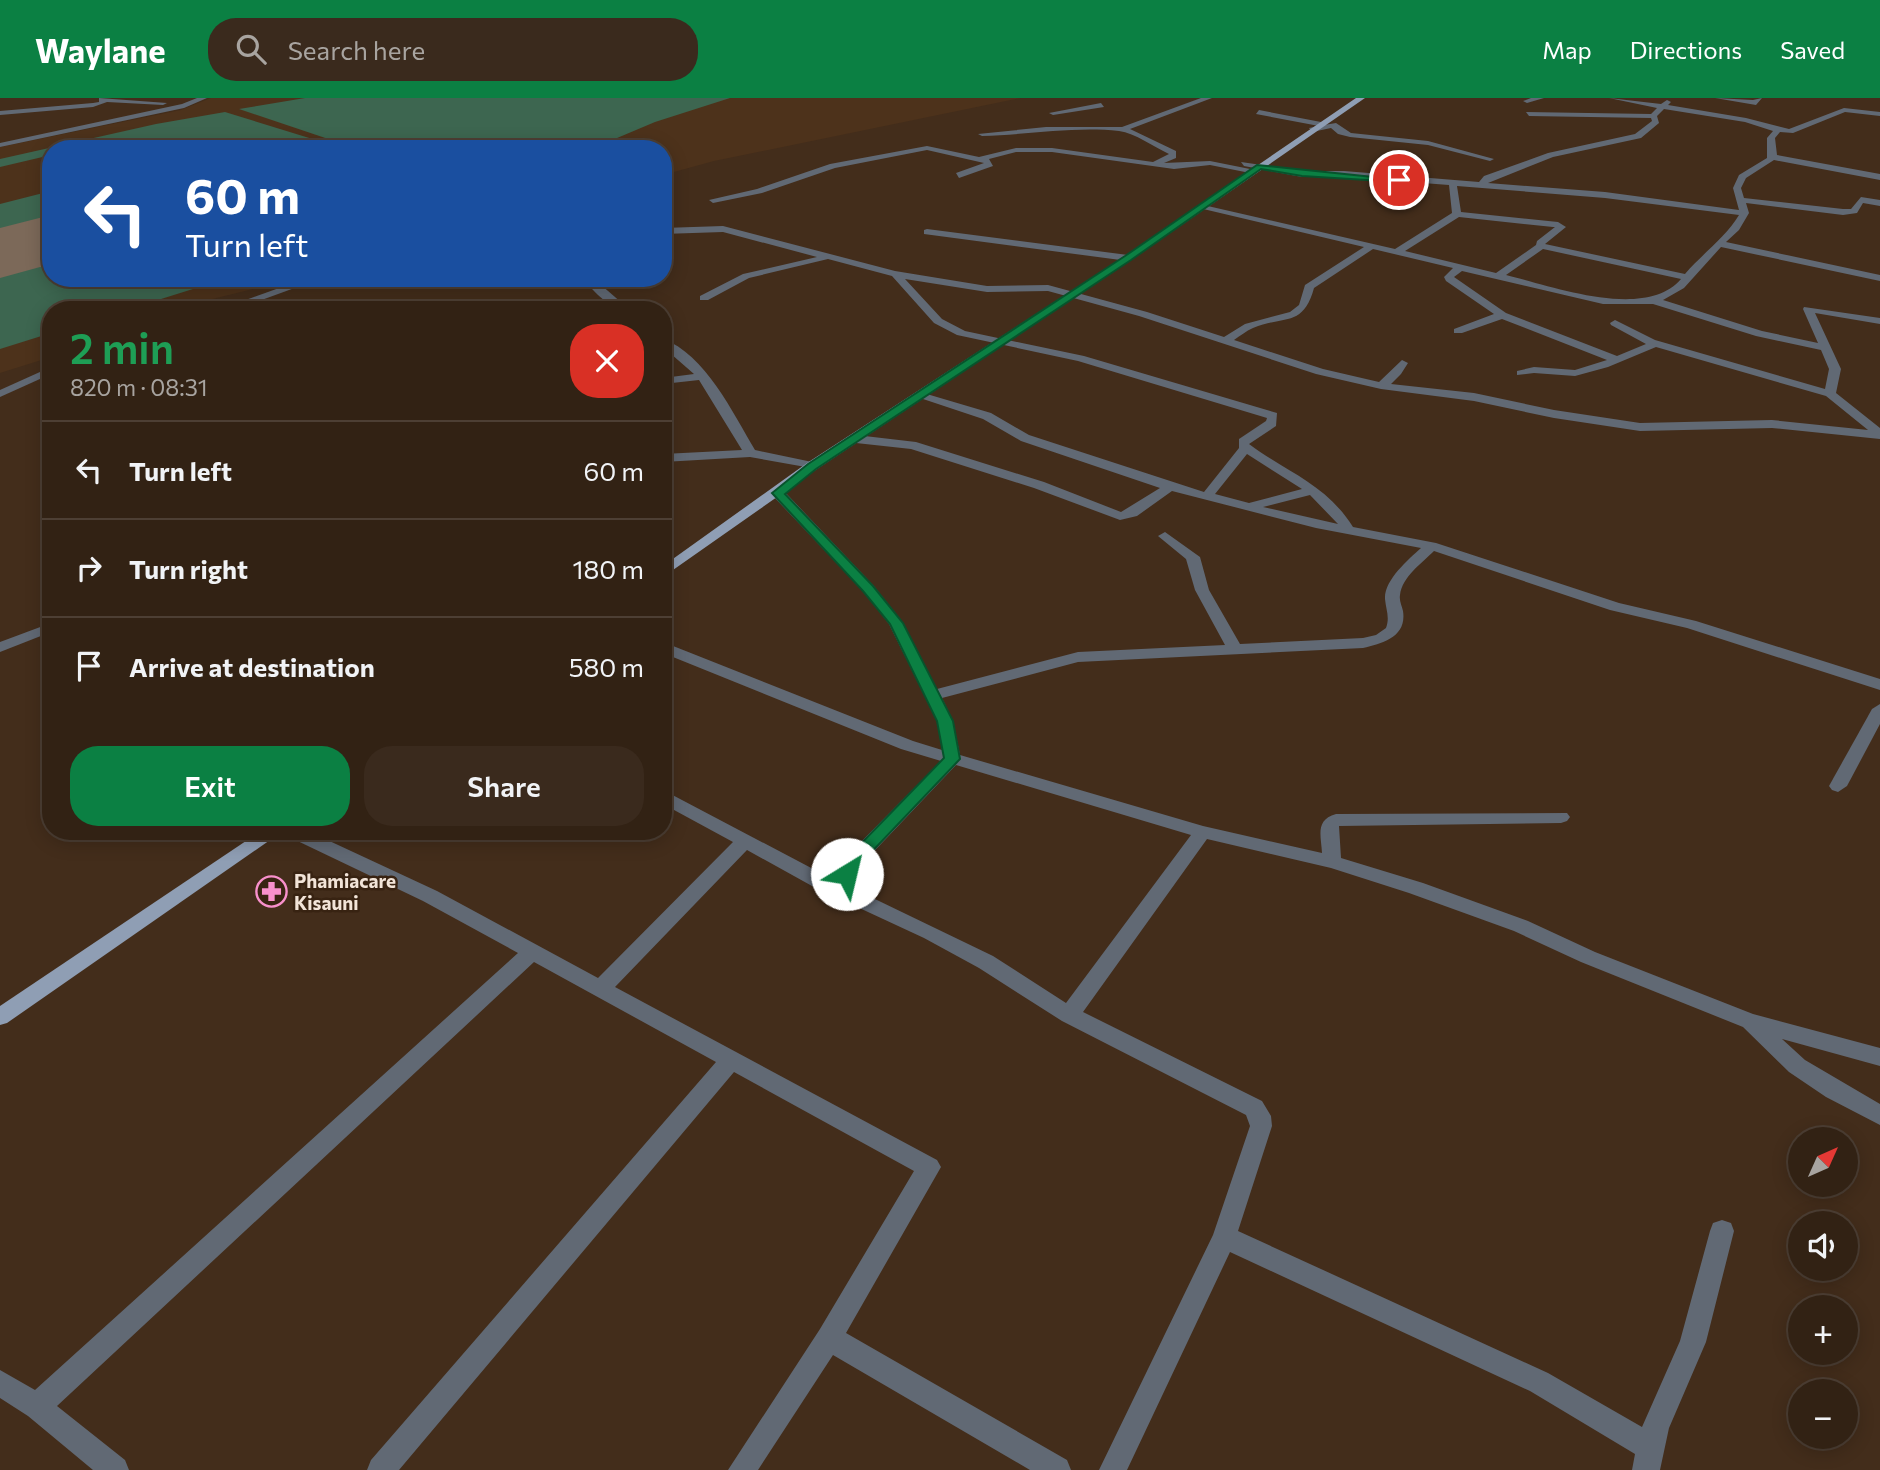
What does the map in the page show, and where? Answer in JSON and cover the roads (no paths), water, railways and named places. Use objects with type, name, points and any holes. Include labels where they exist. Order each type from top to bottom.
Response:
[{"type":"main road","points":[[672,567],[812,466],[1128,258],[1361,98]]},
{"type":"main road","points":[[0,1017],[261,840]]},
{"type":"street","points":[[14,111],[23,98]]},
{"type":"street","points":[[0,145],[188,104],[203,98]]},
{"type":"street","points":[[982,134],[1025,133],[1046,129],[1124,129],[1208,98]]},
{"type":"street","points":[[1527,101],[1540,98]]},
{"type":"street","points":[[1613,98],[1746,120],[1790,131],[1843,110],[1880,114]]},
{"type":"street","points":[[1653,116],[1672,98]]},
{"type":"street","points":[[1719,98],[1757,100],[1755,111],[1746,120]]},
{"type":"street","points":[[0,113],[101,104],[103,99],[188,104]]},
{"type":"street","points":[[1053,113],[1101,105]]},
{"type":"street","points":[[1045,106],[1059,118],[1048,122],[1046,129]]},
{"type":"street","points":[[1259,112],[1316,127],[1333,125],[1350,135],[1428,144],[1490,159]]},
{"type":"street","points":[[1529,114],[1653,116]]},
{"type":"street","points":[[1480,187],[1487,178],[1551,155],[1638,136],[1656,121],[1653,116]]},
{"type":"street","points":[[1124,129],[1173,153],[1173,156],[1155,164]]},
{"type":"street","points":[[1772,157],[1771,138],[1778,130]]},
{"type":"street","points":[[1025,133],[1054,144],[1056,147],[1052,150]]},
{"type":"street","points":[[0,134],[14,142]]},
{"type":"street","points":[[713,200],[760,191],[833,166],[917,149],[934,149],[986,161]]},
{"type":"street","points":[[959,175],[1016,150],[1052,150],[1174,167],[1210,163],[1302,174],[1344,174],[1453,185],[1628,197],[1745,213]]},
{"type":"street","points":[[1654,301],[1680,286],[1736,228],[1745,213],[1737,188],[1742,177],[1772,157],[1880,177]]},
{"type":"street","points":[[1453,185],[1457,215]]},
{"type":"street","points":[[1741,200],[1843,212],[1854,211],[1861,200],[1880,202]]},
{"type":"street","points":[[1202,206],[1603,301],[1654,301],[1760,334],[1826,348]]},
{"type":"street","points":[[1397,252],[1457,215],[1546,222],[1561,227],[1540,243],[1541,246],[1497,277]]},
{"type":"street","points":[[672,231],[729,230],[824,258],[894,274],[987,289],[1035,288],[1072,294],[1143,314],[1320,372],[1381,386],[1474,397],[1554,414],[1640,427],[1772,424],[1880,434]]},
{"type":"street","points":[[927,232],[1128,258]]},
{"type":"street","points":[[1721,244],[1880,278]]},
{"type":"street","points":[[1223,342],[1249,326],[1294,314],[1304,306],[1309,287],[1372,246]]},
{"type":"street","points":[[1541,246],[1688,277]]},
{"type":"street","points":[[704,299],[746,276],[824,258]]},
{"type":"street","points":[[1459,268],[1450,279],[1502,315],[1616,359]]},
{"type":"street","points":[[894,274],[938,321],[961,333],[1080,358],[1273,416],[1272,422],[1243,442],[1246,447],[1315,490],[1342,516],[1349,531]]},
{"type":"street","points":[[249,301],[291,287]]},
{"type":"street","points":[[594,287],[615,301]]},
{"type":"street","points":[[1830,394],[1835,369],[1808,309],[1880,321]]},
{"type":"street","points":[[1458,331],[1502,315]]},
{"type":"street","points":[[1615,323],[1652,342],[1830,394],[1880,434]]},
{"type":"street","points":[[1521,373],[1534,369],[1572,374],[1652,345],[1652,342]]},
{"type":"street","points":[[672,348],[687,357],[703,376],[750,453]]},
{"type":"street","points":[[1381,386],[1397,372],[1402,363]]},
{"type":"street","points":[[0,394],[42,374]]},
{"type":"street","points":[[672,380],[703,376]]},
{"type":"street","points":[[920,396],[969,409],[1025,438],[1170,487],[1349,531],[1431,546],[1615,607],[1691,624],[1847,672],[1880,685]]},
{"type":"street","points":[[856,439],[912,445],[1039,485],[1120,516],[1132,513],[1170,487]]},
{"type":"street","points":[[1208,496],[1246,447]]},
{"type":"street","points":[[672,457],[750,453],[812,466]]},
{"type":"street","points":[[1249,506],[1315,490]]},
{"type":"street","points":[[778,493],[868,589],[896,623],[945,721],[952,759]]},
{"type":"street","points":[[1165,536],[1193,557],[1202,590],[1235,649]]},
{"type":"street","points":[[933,695],[1078,657],[1363,643],[1386,638],[1394,630],[1396,615],[1392,596],[1399,578],[1431,546]]},
{"type":"street","points":[[0,647],[42,631]]},
{"type":"street","points":[[672,651],[907,745],[1035,780],[1203,832],[1332,862],[1416,888],[1521,926],[1588,957],[1749,1021],[1880,1057]]},
{"type":"street","points":[[1838,786],[1880,709]]},
{"type":"street","points":[[839,889],[855,860],[952,759]]},
{"type":"street","points":[[672,801],[839,889],[986,962],[1069,1015],[1254,1108],[1260,1116],[1261,1126],[1224,1237],[1113,1470]]},
{"type":"street","points":[[1332,862],[1329,824],[1336,820],[1561,817]]},
{"type":"street","points":[[1069,1015],[1203,832]]},
{"type":"street","points":[[310,840],[430,896],[602,987],[929,1167],[829,1338],[742,1470]]},
{"type":"street","points":[[602,987],[746,840]]},
{"type":"street","points":[[37,1407],[533,951]]},
{"type":"street","points":[[1749,1021],[1797,1066],[1880,1115]]},
{"type":"street","points":[[381,1470],[731,1060]]},
{"type":"street","points":[[1224,1237],[1539,1382],[1648,1459],[1656,1427],[1693,1342],[1722,1231]]},
{"type":"street","points":[[829,1338],[1057,1470]]},
{"type":"street","points":[[0,1384],[37,1407],[115,1470]]},
{"type":"place","name":"Phamiacare Kisauni","points":[[271,892]]}]
